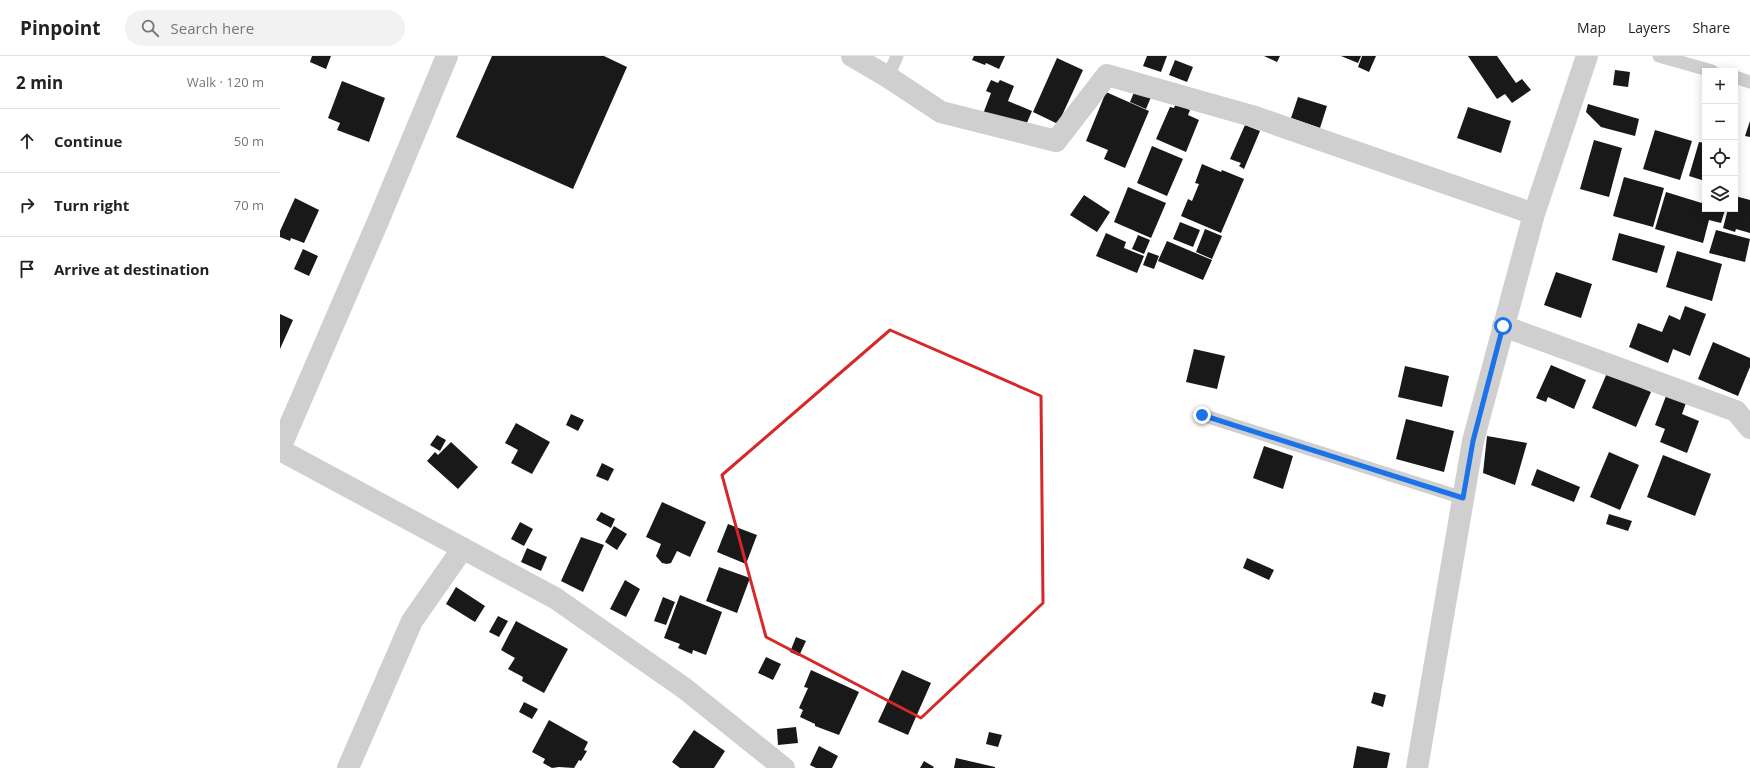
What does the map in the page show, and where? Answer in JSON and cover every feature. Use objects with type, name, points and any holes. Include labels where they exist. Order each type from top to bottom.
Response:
[{"type":"street","points":[[447,56],[280,449],[555,598],[684,688],[784,768]]},
{"type":"street","points":[[852,56],[888,77],[941,112],[1056,141],[1107,75],[1252,116],[1534,214]]},
{"type":"street","points":[[1417,768],[1473,441],[1534,214],[1587,56]]},
{"type":"street","points":[[1503,326],[1736,411],[1750,428]]},
{"type":"street","points":[[348,768],[412,621],[463,548]]},
{"type":"lane","points":[[888,77],[897,56]]},
{"type":"lane","points":[[1659,56],[1702,68]]},
{"type":"lane","points":[[1738,78],[1750,82]]},
{"type":"lane","points":[[1202,415],[1463,498]]},
{"type":"highlighted area","points":[[890,330],[1041,396],[1043,603],[921,718],[766,637],[722,475]]},
{"type":"building","points":[[312,56],[331,56],[326,69],[310,62]]},
{"type":"building","points":[[492,56],[604,56],[627,67],[573,189],[456,137]]},
{"type":"building","points":[[974,56],[1005,56],[999,69],[986,63],[985,65],[972,60]]},
{"type":"building","points":[[1147,56],[1167,56],[1161,72],[1143,66]]},
{"type":"building","points":[[1264,56],[1280,56],[1277,62]]},
{"type":"building","points":[[1341,56],[1361,56],[1358,63]]},
{"type":"building","points":[[1362,56],[1376,56],[1369,72],[1358,67]]},
{"type":"building","points":[[1468,56],[1497,56],[1516,83],[1522,79],[1531,90],[1512,103],[1505,94],[1497,99]]},
{"type":"building","points":[[1057,58],[1083,70],[1058,124],[1033,112]]},
{"type":"building","points":[[1175,60],[1193,67],[1187,82],[1169,75]]},
{"type":"building","points":[[1615,70],[1630,72],[1628,87],[1613,85]]},
{"type":"building","points":[[991,80],[998,83],[1000,80],[1014,86],[1008,101],[1032,111],[1023,132],[983,114],[991,93],[986,91]]},
{"type":"building","points":[[342,81],[385,98],[369,142],[337,130],[340,123],[328,118]]},
{"type":"building","points":[[1135,90],[1151,97],[1146,109],[1130,102]]},
{"type":"building","points":[[1106,92],[1149,111],[1125,168],[1104,159],[1108,150],[1086,141]]},
{"type":"building","points":[[1298,97],[1327,106],[1320,128],[1291,118]]},
{"type":"building","points":[[1176,103],[1190,110],[1188,115],[1199,120],[1186,152],[1156,139],[1170,107],[1174,108]]},
{"type":"building","points":[[1588,104],[1639,119],[1635,136],[1601,127],[1586,112]]},
{"type":"building","points":[[1468,107],[1511,121],[1501,153],[1457,138]]},
{"type":"building","points":[[1750,121],[1750,137],[1745,136]]},
{"type":"building","points":[[1245,125],[1260,131],[1244,169],[1239,166],[1241,163],[1230,159]]},
{"type":"building","points":[[1655,130],[1692,141],[1680,180],[1643,169]]},
{"type":"building","points":[[1594,140],[1622,148],[1609,197],[1580,189]]},
{"type":"building","points":[[1699,142],[1702,142],[1702,180],[1689,176]]},
{"type":"building","points":[[1152,146],[1183,159],[1167,196],[1137,183]]},
{"type":"building","points":[[1202,164],[1244,179],[1221,233],[1181,216],[1188,199],[1192,201],[1199,184],[1195,183]]},
{"type":"building","points":[[1624,177],[1664,188],[1653,227],[1613,216]]},
{"type":"building","points":[[1128,187],[1166,203],[1151,238],[1114,222]]},
{"type":"building","points":[[1666,192],[1702,203],[1702,212],[1724,212],[1721,223],[1709,220],[1703,243],[1655,229]]},
{"type":"building","points":[[1084,195],[1110,212],[1097,232],[1070,215]]},
{"type":"building","points":[[1738,197],[1750,200],[1750,233],[1736,229],[1735,232],[1723,228],[1727,212],[1738,212]]},
{"type":"building","points":[[295,198],[319,210],[304,243],[291,238],[290,241],[280,237],[280,231]]},
{"type":"building","points":[[1180,222],[1200,230],[1193,247],[1173,239]]},
{"type":"building","points":[[1205,229],[1222,236],[1212,259],[1196,252]]},
{"type":"building","points":[[1716,230],[1750,239],[1745,262],[1709,253]]},
{"type":"building","points":[[1106,233],[1126,242],[1124,248],[1144,256],[1137,273],[1096,256]]},
{"type":"building","points":[[1619,233],[1665,246],[1657,273],[1612,260]]},
{"type":"building","points":[[1138,235],[1150,240],[1144,254],[1132,249]]},
{"type":"building","points":[[1167,241],[1212,260],[1203,280],[1158,261]]},
{"type":"building","points":[[303,249],[318,256],[309,276],[294,269]]},
{"type":"building","points":[[1677,251],[1722,264],[1712,301],[1666,287]]},
{"type":"building","points":[[1148,252],[1159,256],[1154,269],[1143,265]]},
{"type":"building","points":[[1556,272],[1592,284],[1581,318],[1544,305]]},
{"type":"building","points":[[1685,306],[1706,314],[1690,356],[1673,349],[1668,363],[1629,347],[1638,323],[1662,332],[1669,315],[1680,320]]},
{"type":"building","points":[[280,314],[293,320],[280,349]]},
{"type":"building","points":[[1713,342],[1750,358],[1750,367],[1738,396],[1698,379]]},
{"type":"building","points":[[1194,349],[1225,356],[1217,389],[1186,382]]},
{"type":"building","points":[[1551,365],[1586,380],[1574,409],[1548,397],[1546,402],[1536,398]]},
{"type":"building","points":[[1405,366],[1449,376],[1442,407],[1398,397]]},
{"type":"building","points":[[1607,373],[1651,392],[1636,427],[1592,408]]},
{"type":"building","points":[[1666,396],[1686,403],[1682,414],[1699,421],[1687,453],[1660,442],[1665,429],[1655,425]]},
{"type":"building","points":[[571,414],[584,420],[578,431],[566,425]]},
{"type":"building","points":[[1406,419],[1454,431],[1444,472],[1396,459]]},
{"type":"building","points":[[516,423],[550,442],[532,474],[511,463],[518,450],[505,443]]},
{"type":"building","points":[[437,435],[446,440],[440,451],[430,445]]},
{"type":"building","points":[[1487,436],[1527,443],[1515,485],[1483,473]]},
{"type":"building","points":[[451,442],[478,467],[458,489],[427,461],[435,452],[438,455]]},
{"type":"building","points":[[1264,446],[1293,456],[1283,489],[1253,478]]},
{"type":"building","points":[[1609,452],[1639,465],[1620,510],[1590,497]]},
{"type":"building","points":[[1663,455],[1711,474],[1695,516],[1647,497]]},
{"type":"building","points":[[602,463],[614,469],[608,481],[596,476]]},
{"type":"building","points":[[1537,469],[1580,487],[1574,502],[1531,485]]},
{"type":"building","points":[[662,502],[706,522],[690,557],[677,551],[671,563],[667,564],[662,563],[656,556],[661,544],[646,537]]},
{"type":"building","points":[[601,512],[615,519],[611,528],[596,520]]},
{"type":"building","points":[[1609,514],[1632,521],[1628,531],[1606,524]]},
{"type":"building","points":[[520,522],[533,529],[524,546],[511,539]]},
{"type":"building","points":[[728,524],[757,535],[746,564],[717,552]]},
{"type":"building","points":[[614,526],[627,534],[617,550],[605,542]]},
{"type":"building","points":[[581,537],[604,545],[583,592],[561,581]]},
{"type":"building","points":[[527,548],[547,557],[541,571],[521,562]]},
{"type":"building","points":[[1247,558],[1274,570],[1269,580],[1243,568]]},
{"type":"building","points":[[719,567],[750,578],[737,613],[706,601]]},
{"type":"building","points":[[625,580],[640,589],[626,617],[610,609]]},
{"type":"building","points":[[456,587],[485,606],[475,622],[446,604]]},
{"type":"building","points":[[680,595],[722,612],[706,655],[693,650],[692,654],[678,648],[680,644],[664,638]]},
{"type":"building","points":[[663,597],[675,602],[666,625],[654,621]]},
{"type":"building","points":[[498,616],[508,621],[499,637],[489,632]]},
{"type":"building","points":[[516,621],[568,649],[544,693],[522,681],[523,677],[508,669],[515,658],[501,650]]},
{"type":"building","points":[[796,637],[806,641],[799,656],[790,652]]},
{"type":"building","points":[[766,657],[781,664],[773,680],[758,673]]},
{"type":"building","points":[[811,670],[859,692],[839,735],[815,726],[815,724],[800,717],[803,710],[799,708],[808,688],[804,687]]},
{"type":"building","points":[[902,670],[931,683],[908,735],[878,722]]},
{"type":"building","points":[[1374,692],[1386,695],[1383,707],[1371,703]]},
{"type":"building","points":[[524,702],[538,709],[532,719],[519,712]]},
{"type":"building","points":[[549,720],[588,742],[584,750],[587,751],[581,761],[579,760],[574,768],[552,768],[543,763],[545,759],[532,752]]},
{"type":"building","points":[[796,727],[798,743],[778,745],[777,729]]},
{"type":"building","points":[[694,730],[725,751],[714,768],[680,768],[672,762]]},
{"type":"building","points":[[989,732],[1002,735],[998,747],[986,744]]},
{"type":"building","points":[[819,746],[838,756],[832,768],[816,768],[810,765]]},
{"type":"building","points":[[1357,746],[1390,753],[1387,768],[1353,768]]},
{"type":"building","points":[[956,758],[995,767],[995,768],[954,768]]},
{"type":"building","points":[[924,761],[934,767],[920,768]]},
{"type":"route","points":[[1202,415],[1463,498],[1473,441],[1503,326]]}]
